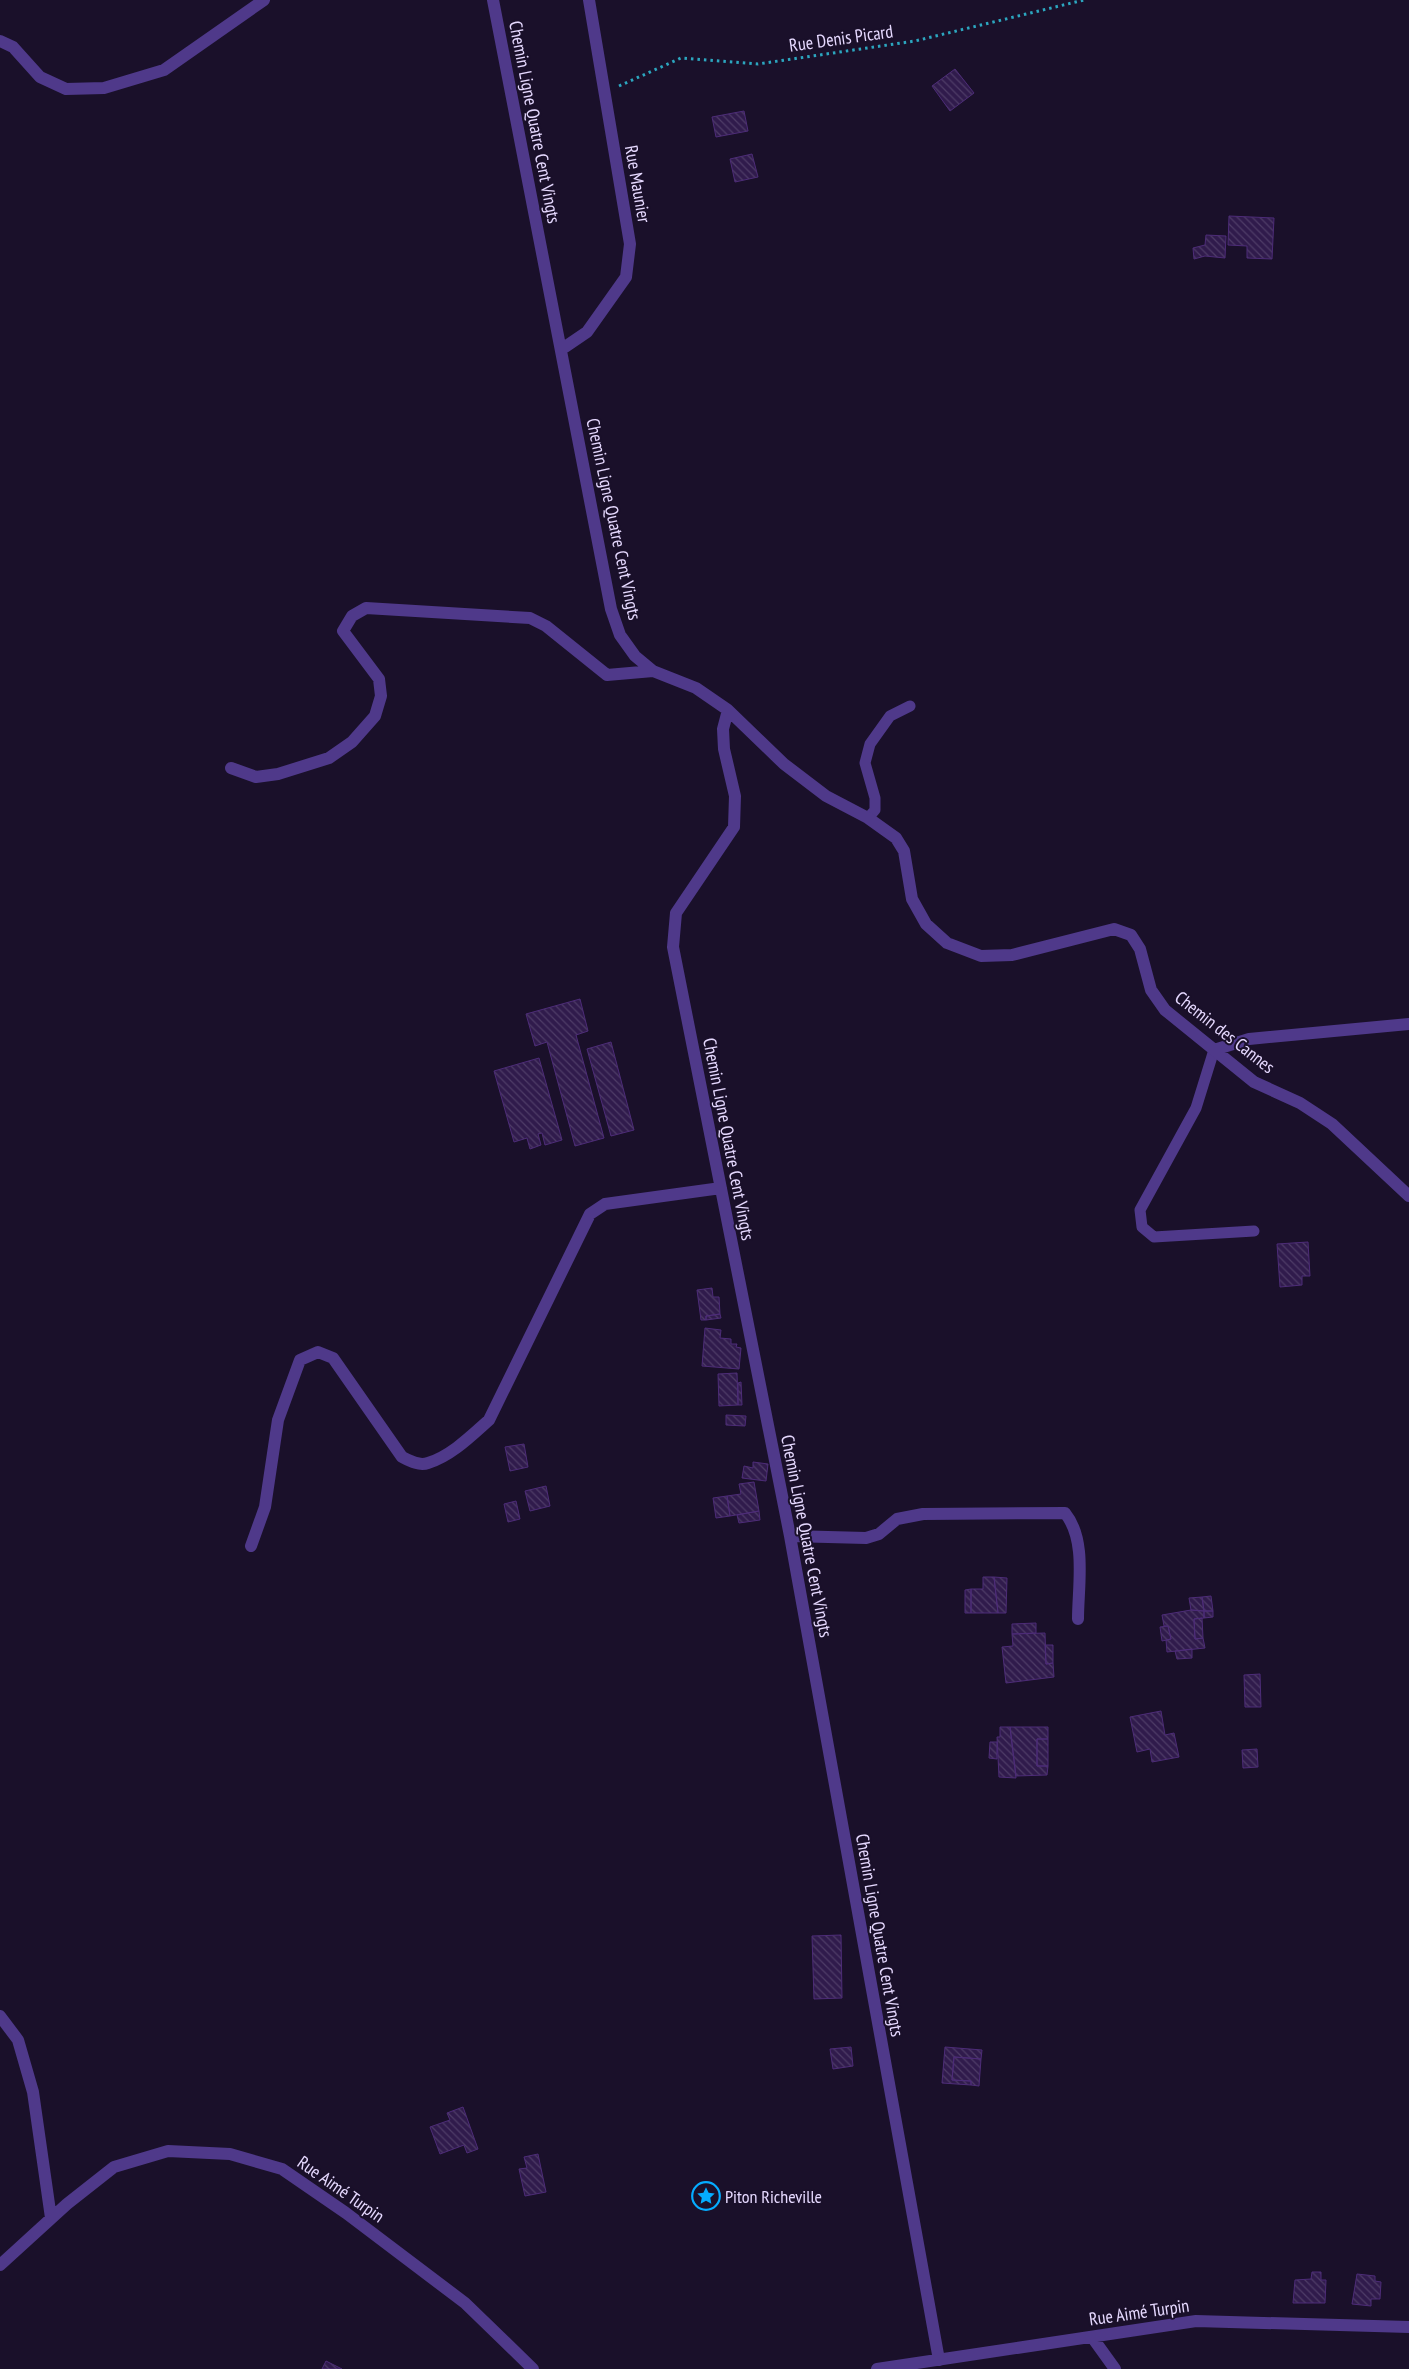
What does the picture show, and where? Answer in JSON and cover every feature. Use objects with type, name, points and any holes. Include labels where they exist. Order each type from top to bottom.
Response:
[{"type":"street","points":[[0,41],[12,47],[40,77],[66,89],[104,88],[164,70],[264,0]]},
{"type":"street","name":"Chemin Ligne Quatre Cent Vingts","points":[[493,0],[611,610],[620,635],[635,656],[652,670],[696,688],[728,710],[723,729],[724,749],[735,796],[734,827],[718,854],[676,913],[673,947],[790,1536],[939,2360]]},
{"type":"street","name":"Rue Maunier","points":[[562,349],[587,332],[626,278],[630,244],[589,0]]},
{"type":"street","points":[[231,768],[256,777],[278,774],[329,758],[352,742],[375,716],[381,696],[379,679],[343,631],[352,616],[366,608],[530,618],[546,626],[607,675],[652,670]]},
{"type":"street","name":"Chemin des Cannes","points":[[728,710],[784,764],[826,796],[868,818],[896,838],[904,851],[912,899],[926,924],[947,943],[981,956],[1012,955],[1114,929],[1131,935],[1140,949],[1151,990],[1165,1010],[1254,1082],[1300,1103],[1332,1124],[1409,1196]]},
{"type":"street","points":[[1214,1050],[1249,1039],[1409,1024]]},
{"type":"street","points":[[251,1546],[265,1507],[278,1420],[300,1360],[318,1352],[332,1358],[402,1457],[414,1463],[427,1464],[460,1445],[489,1420],[590,1214],[605,1204],[721,1188]]},
{"type":"street","points":[[790,1536],[866,1538],[880,1534],[897,1519],[923,1514],[1065,1513],[1072,1522],[1078,1546],[1078,1619]]},
{"type":"street","points":[[0,2016],[18,2040],[33,2092],[51,2218]]},
{"type":"street","name":"Rue Aimé Turpin","points":[[0,2265],[51,2218],[114,2167],[168,2151],[230,2154],[282,2169],[346,2213],[465,2303],[533,2369]]},
{"type":"street","name":"Rue Aimé Turpin","points":[[877,2369],[1196,2321],[1409,2327]]},
{"type":"street","points":[[1092,2337],[1115,2369]]},
{"type":"lane","points":[[868,818],[876,810],[875,798],[866,763],[870,744],[890,716],[910,706]]},
{"type":"lane","points":[[1214,1050],[1196,1108],[1140,1210],[1142,1227],[1154,1237],[1254,1231]]},
{"type":"path","name":"Rue Denis Picard","points":[[605,93],[680,58],[758,64],[915,42],[1084,0]]},
{"type":"building","points":[[955,69],[974,93],[950,111],[932,86]]},
{"type":"building","points":[[744,111],[748,131],[716,137],[712,117]]},
{"type":"building","points":[[752,154],[758,177],[735,182],[730,159]]},
{"type":"building","points":[[1229,216],[1274,218],[1272,259],[1247,258],[1247,246],[1228,245]]},
{"type":"building","points":[[1206,235],[1226,236],[1225,258],[1205,256],[1194,259],[1193,248],[1205,245]]},
{"type":"building","points":[[580,999],[588,1031],[576,1035],[604,1138],[575,1146],[547,1042],[535,1046],[526,1014]]},
{"type":"building","points":[[611,1042],[634,1130],[611,1136],[587,1049]]},
{"type":"building","points":[[539,1058],[562,1140],[545,1145],[542,1133],[538,1134],[541,1145],[530,1149],[527,1138],[514,1142],[494,1071]]},
{"type":"building","points":[[1308,1242],[1310,1276],[1302,1276],[1302,1285],[1280,1287],[1277,1244]]},
{"type":"building","points":[[712,1288],[713,1297],[719,1297],[720,1314],[706,1316],[706,1320],[701,1320],[697,1290]]},
{"type":"building","points":[[720,1314],[721,1318],[706,1320],[706,1316]]},
{"type":"building","points":[[705,1328],[721,1330],[720,1338],[731,1339],[731,1344],[737,1344],[736,1347],[741,1348],[739,1369],[702,1366]]},
{"type":"building","points":[[737,1373],[738,1405],[719,1406],[718,1374]]},
{"type":"building","points":[[741,1382],[742,1405],[738,1405],[738,1383]]},
{"type":"building","points":[[726,1415],[746,1416],[745,1426],[726,1425]]},
{"type":"building","points":[[524,1444],[528,1467],[510,1471],[505,1447]]},
{"type":"building","points":[[753,1462],[768,1464],[766,1481],[742,1478],[744,1466],[753,1468]]},
{"type":"building","points":[[754,1482],[759,1511],[730,1516],[727,1496],[741,1494],[739,1484]]},
{"type":"building","points":[[546,1486],[550,1506],[530,1511],[525,1491]]},
{"type":"building","points":[[727,1496],[730,1516],[716,1518],[713,1498]]},
{"type":"building","points":[[516,1501],[520,1519],[508,1522],[504,1504]]},
{"type":"building","points":[[759,1511],[760,1520],[739,1523],[737,1515]]},
{"type":"building","points":[[983,1577],[994,1577],[998,1613],[971,1613],[971,1589],[983,1589]]},
{"type":"building","points":[[994,1577],[1007,1578],[1006,1613],[998,1613]]},
{"type":"building","points":[[971,1589],[971,1613],[965,1613],[965,1590]]},
{"type":"building","points":[[1211,1596],[1213,1611],[1204,1611],[1202,1597]]},
{"type":"building","points":[[1202,1597],[1204,1611],[1191,1610],[1189,1598]]},
{"type":"building","points":[[1191,1610],[1204,1611],[1204,1618],[1194,1619],[1195,1639],[1203,1638],[1205,1648],[1167,1652],[1166,1640],[1171,1639],[1168,1626],[1164,1626],[1162,1615]]},
{"type":"building","points":[[1204,1611],[1213,1611],[1213,1617],[1204,1618]]},
{"type":"building","points":[[1202,1618],[1203,1638],[1195,1639],[1194,1619]]},
{"type":"building","points":[[1036,1623],[1036,1633],[1012,1634],[1012,1624]]},
{"type":"building","points":[[1168,1626],[1171,1639],[1162,1641],[1160,1627]]},
{"type":"building","points":[[1045,1633],[1046,1664],[1053,1663],[1054,1677],[1006,1683],[1002,1647],[1013,1646],[1012,1634]]},
{"type":"building","points":[[1045,1645],[1053,1645],[1053,1663],[1046,1664]]},
{"type":"building","points":[[1192,1649],[1192,1658],[1177,1659],[1175,1651]]},
{"type":"building","points":[[1260,1674],[1261,1707],[1245,1707],[1244,1675]]},
{"type":"building","points":[[1161,1711],[1165,1735],[1174,1733],[1179,1757],[1152,1762],[1150,1749],[1137,1752],[1130,1717]]},
{"type":"building","points":[[1000,1727],[1010,1727],[1016,1778],[999,1777],[997,1737],[1000,1737]]},
{"type":"building","points":[[1010,1727],[1048,1727],[1048,1739],[1037,1739],[1037,1766],[1048,1766],[1047,1775],[1016,1776]]},
{"type":"building","points":[[1037,1739],[1048,1739],[1048,1766],[1037,1766]]},
{"type":"building","points":[[990,1742],[997,1742],[997,1759],[989,1758]]},
{"type":"building","points":[[1257,1749],[1258,1767],[1243,1768],[1242,1750]]},
{"type":"building","points":[[841,1935],[842,1998],[814,1999],[812,1936]]},
{"type":"building","points":[[851,2047],[853,2066],[833,2069],[830,2049]]},
{"type":"building","points":[[945,2047],[982,2050],[981,2059],[954,2057],[952,2080],[971,2081],[971,2085],[942,2083]]},
{"type":"building","points":[[954,2057],[981,2059],[979,2086],[971,2085],[971,2081],[952,2080]]},
{"type":"building","points":[[463,2107],[478,2149],[467,2153],[464,2145],[440,2154],[430,2127],[450,2120],[447,2113]]},
{"type":"building","points":[[538,2154],[546,2192],[525,2196],[519,2169],[527,2168],[524,2157]]},
{"type":"building","points":[[1312,2272],[1321,2272],[1321,2280],[1326,2280],[1325,2303],[1293,2303],[1295,2280],[1311,2279]]},
{"type":"building","points":[[1357,2274],[1375,2276],[1375,2281],[1381,2282],[1380,2299],[1371,2299],[1371,2306],[1352,2304]]},
{"type":"building","points":[[326,2361],[342,2369],[322,2369]]},
{"type":"place","name":"Piton Richeville","points":[[706,2196]]}]
